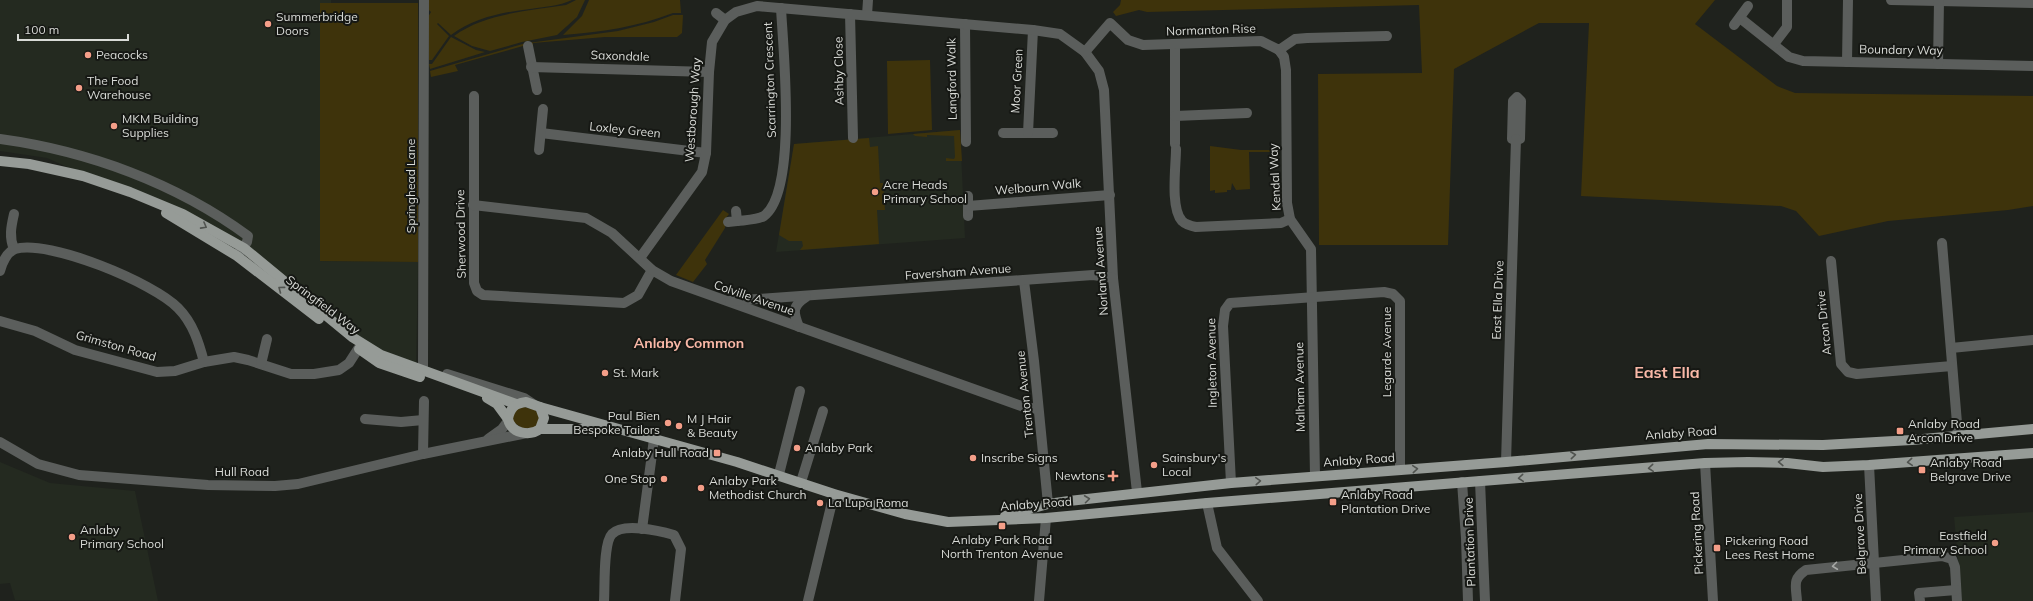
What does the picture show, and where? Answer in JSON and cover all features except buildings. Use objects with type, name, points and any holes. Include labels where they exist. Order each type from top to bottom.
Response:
[{"type":"main road","name":"Springfield Way","points":[[0,161],[29,164],[83,176],[130,192],[183,214],[240,252],[352,337],[381,355],[516,404]]},
{"type":"main road","name":"Springfield Way","points":[[240,252],[358,349],[379,363],[433,382],[485,397],[497,404],[508,420]]},
{"type":"main road","points":[[619,429],[540,429],[527,433],[514,429],[508,420],[511,410],[516,404],[526,402],[779,474],[834,494],[922,519],[948,522],[990,520]]},
{"type":"main road","points":[[537,406],[544,418],[540,429]]},
{"type":"main road","name":"Anlaby Road","points":[[990,520],[1048,504],[1137,492],[1231,483],[1506,462],[1708,444],[1823,445],[1958,436],[2033,429]]},
{"type":"main road","name":"Anlaby Road","points":[[990,520],[1046,518],[1462,482],[1705,464],[1787,462],[1823,467],[1869,465],[2033,452]]},
{"type":"street","name":"Springhead Lane","points":[[423,371],[424,0]]},
{"type":"street","points":[[867,15],[868,0]]},
{"type":"street","points":[[1774,44],[1787,27],[1787,0]]},
{"type":"street","points":[[1847,62],[1848,0]]},
{"type":"street","points":[[1891,0],[2033,3]]},
{"type":"street","points":[[1938,64],[1939,1]]},
{"type":"street","name":"Westborough Way","points":[[640,258],[702,172],[706,153],[708,72],[712,42],[725,20],[736,12],[757,6],[1033,30],[1060,34],[1085,52]]},
{"type":"street","name":"Boundary Way","points":[[1748,6],[1737,22],[1774,44],[1796,60],[2033,66]]},
{"type":"street","name":"Scarrington Crescent","points":[[734,218],[763,216],[773,206],[778,189],[786,143],[781,8]]},
{"type":"street","points":[[716,13],[725,20]]},
{"type":"street","name":"Ashby Close","points":[[850,14],[856,131]]},
{"type":"street","name":"Normanton Rise","points":[[1085,52],[1110,23],[1128,40],[1143,45],[1261,41],[1279,50]]},
{"type":"street","name":"Langford Walk","points":[[965,24],[969,136]]},
{"type":"street","name":"Moor Green","points":[[1028,133],[1033,30]]},
{"type":"street","points":[[1279,50],[1295,39],[1387,36]]},
{"type":"street","points":[[1175,44],[1178,152],[1176,210],[1181,220],[1188,225],[1196,227],[1281,223],[1290,218]]},
{"type":"street","points":[[528,46],[531,67],[537,90]]},
{"type":"street","name":"Kendal Way","points":[[1279,50],[1284,57],[1286,70],[1287,203],[1290,218],[1311,249],[1312,298]]},
{"type":"street","name":"Norland Avenue","points":[[1085,52],[1099,71],[1104,90],[1113,278],[1137,492]]},
{"type":"street","name":"Saxondale","points":[[531,67],[708,72]]},
{"type":"street","name":"Sherwood Drive","points":[[472,101],[474,283],[477,291],[483,295],[624,303],[638,295],[652,270]]},
{"type":"street","points":[[539,150],[543,109]]},
{"type":"street","points":[[1176,116],[1240,110]]},
{"type":"street","name":"Loxley Green","points":[[541,133],[706,153]]},
{"type":"street","points":[[1003,133],[1053,133]]},
{"type":"street","points":[[0,139],[50,147],[155,181],[198,204],[248,236],[247,242],[240,252]]},
{"type":"street","name":"East Ella Drive","points":[[1506,462],[1516,139]]},
{"type":"street","name":"Welbourn Walk","points":[[968,206],[1110,195]]},
{"type":"street","name":"Colville Avenue","points":[[473,205],[586,218],[612,233],[652,270],[676,283],[1024,407],[1038,409]]},
{"type":"street","points":[[14,212],[10,229],[11,242],[14,249]]},
{"type":"street","points":[[1942,243],[1958,436]]},
{"type":"street","points":[[0,271],[6,257],[14,249],[43,249],[102,266],[145,285],[178,308],[196,336],[204,362]]},
{"type":"street","name":"Arcon Drive","points":[[1832,261],[1841,364],[1848,372],[1857,374],[1952,366]]},
{"type":"street","name":"Faversham Avenue","points":[[726,301],[1093,275],[1113,278]]},
{"type":"street","name":"Trenton Avenue","points":[[1024,280],[1044,450],[1048,504]]},
{"type":"street","name":"Legarde Avenue","points":[[1312,298],[1384,292],[1393,294],[1400,301],[1400,470]]},
{"type":"street","points":[[798,327],[794,310],[797,302],[806,296]]},
{"type":"street","name":"Malham Avenue","points":[[1312,298],[1315,476]]},
{"type":"street","name":"Ingleton Avenue","points":[[1231,483],[1224,373],[1223,326],[1225,310],[1230,303],[1243,301],[1312,298]]},
{"type":"street","name":"Grimston Road","points":[[0,321],[35,331],[75,350],[157,372],[175,371],[204,362],[234,357],[291,374],[314,374],[339,370],[349,363],[358,349]]},
{"type":"street","points":[[261,364],[266,337]]},
{"type":"street","points":[[1951,348],[2033,340]]},
{"type":"street","points":[[447,374],[524,398],[537,406]]},
{"type":"street","points":[[779,474],[800,391]]},
{"type":"street","points":[[423,454],[424,400]]},
{"type":"street","points":[[801,482],[823,411]]},
{"type":"street","points":[[365,419],[401,422],[423,420]]},
{"type":"street","name":"Hull Road","points":[[486,440],[502,429],[508,420]]},
{"type":"street","name":"Hull Road","points":[[0,442],[38,464],[79,475],[208,485],[275,486],[298,484],[423,454],[486,440],[527,433]]},
{"type":"street","points":[[642,529],[654,439]]},
{"type":"street","name":"Pickering Road","points":[[1705,464],[1714,601]]},
{"type":"street","name":"Belgrave Drive","points":[[1869,465],[1876,601]]},
{"type":"street","name":"Plantation Drive","points":[[1480,481],[1485,601]]},
{"type":"street","points":[[1462,482],[1468,601]]},
{"type":"street","points":[[808,601],[834,494]]},
{"type":"street","points":[[1207,503],[1217,548],[1258,601]]},
{"type":"street","points":[[1039,601],[1046,518]]},
{"type":"street","points":[[604,601],[607,545],[611,535],[619,529],[642,529],[674,535],[681,549],[675,601]]},
{"type":"street","points":[[1797,601],[1796,579],[1798,575],[1806,570],[1942,556],[1952,559],[1955,567],[1957,601]]},
{"type":"street","points":[[1920,601],[1919,593],[1956,590]]},
{"type":"shaded area","points":[[0,0],[331,0],[331,3],[320,3],[320,261],[418,262],[416,372],[356,346],[235,247],[160,208],[47,158],[0,151]]},
{"type":"shaded area","points":[[426,0],[572,0],[557,5],[509,12],[489,17],[469,24],[451,35],[438,23],[437,24],[449,36],[432,60],[429,60],[428,17],[431,12],[426,7]]},
{"type":"shaded area","points":[[576,0],[585,0],[577,17],[557,35],[522,42],[490,51],[472,46],[454,36],[479,22],[522,11],[566,5]]},
{"type":"shaded area","points":[[589,0],[680,0],[681,13],[673,13],[646,22],[619,28],[563,35],[582,16]]},
{"type":"shaded area","points":[[1121,0],[1715,0],[1695,24],[1777,86],[1795,93],[2033,96],[2033,206],[2008,210],[1888,221],[1819,236],[1796,211],[1781,206],[1581,196],[1589,23],[1539,23],[1454,69],[1448,245],[1319,245],[1318,74],[1422,73],[1419,5],[1147,12],[1139,10],[1116,16],[1113,12],[1120,5]]},
{"type":"shaded area","points":[[320,3],[418,3],[418,262],[320,261]]},
{"type":"shaded area","points":[[673,15],[683,15],[682,33],[677,37],[605,37],[533,43],[533,48],[528,43],[618,31],[654,22]]},
{"type":"shaded area","points":[[451,37],[476,50],[485,52],[430,69],[429,64],[432,64]]},
{"type":"shaded area","points":[[526,43],[523,48],[523,46],[455,65],[458,71],[431,77],[430,71]]},
{"type":"shaded area","points":[[930,60],[932,130],[888,134],[887,61]]},
{"type":"shaded area","name":"Acre Heads Primary School","points":[[960,130],[965,238],[776,252],[794,144]]},
{"type":"shaded area","points":[[960,130],[962,161],[946,161],[946,158],[954,159],[955,157],[954,136],[927,135],[927,137],[915,136],[913,134]]},
{"type":"shaded area","points":[[869,138],[870,147],[878,146],[880,183],[883,183],[885,210],[877,210],[879,244],[800,250],[803,246],[802,241],[789,241],[779,235],[794,144]]},
{"type":"shaded area","points":[[1210,146],[1241,150],[1279,150],[1279,152],[1249,152],[1250,189],[1236,190],[1232,183],[1231,190],[1227,190],[1227,192],[1215,193],[1215,190],[1210,191]]},
{"type":"shaded area","points":[[723,210],[729,214],[725,219],[725,228],[705,260],[707,264],[693,282],[676,275]]},
{"type":"shaded area","points":[[524,407],[535,410],[542,419],[536,427],[525,430],[512,421],[513,412],[518,408]]},
{"type":"shaded area","name":"Anlaby Primary School","points":[[0,462],[50,483],[135,491],[158,601],[15,600],[10,583],[0,584]]},
{"type":"shaded area","name":"Eastfield Primary School","points":[[2033,512],[2033,601],[1962,601],[1954,517]]},
{"type":"place","name":"Summerbridge Doors","points":[[268,24]]},
{"type":"place","name":"Peacocks","points":[[88,55]]},
{"type":"place","name":"The Food Warehouse","points":[[79,88]]},
{"type":"place","name":"MKM Building Supplies","points":[[114,126]]},
{"type":"place","name":"Acre Heads Primary School","points":[[875,192]]},
{"type":"place","name":"St. Mark","points":[[605,373]]},
{"type":"place","name":"Paul Bien Bespoke Tailors","points":[[668,423]]},
{"type":"place","name":"M J Hair & Beauty","points":[[679,426]]},
{"type":"place","name":"Anlaby Road Arcon Drive","points":[[1900,431]]},
{"type":"place","name":"Anlaby Park","points":[[797,448]]},
{"type":"place","name":"Anlaby Hull Road","points":[[717,453]]},
{"type":"place","name":"Inscribe Signs","points":[[973,458]]},
{"type":"place","name":"Sainsbury's Local","points":[[1154,465]]},
{"type":"place","name":"Anlaby Road Belgrave Drive","points":[[1922,470]]},
{"type":"place","name":"Newtons","points":[[1113,476]]},
{"type":"place","name":"One Stop","points":[[664,479]]},
{"type":"place","name":"Anlaby Park Methodist Church","points":[[701,488]]},
{"type":"place","name":"Anlaby Road Plantation Drive","points":[[1333,502]]},
{"type":"place","name":"La Lupa Roma","points":[[820,503]]},
{"type":"place","name":"Anlaby Park Road North Trenton Avenue","points":[[1002,526]]},
{"type":"place","name":"Anlaby Primary School","points":[[72,537]]},
{"type":"place","name":"Eastfield Primary School","points":[[1995,543]]},
{"type":"place","name":"Pickering Road Lees Rest Home","points":[[1717,548]]},
{"type":"district","name":"Anlaby Common","points":[[689,343]]},
{"type":"district","name":"East Ella","points":[[1667,372]]}]
